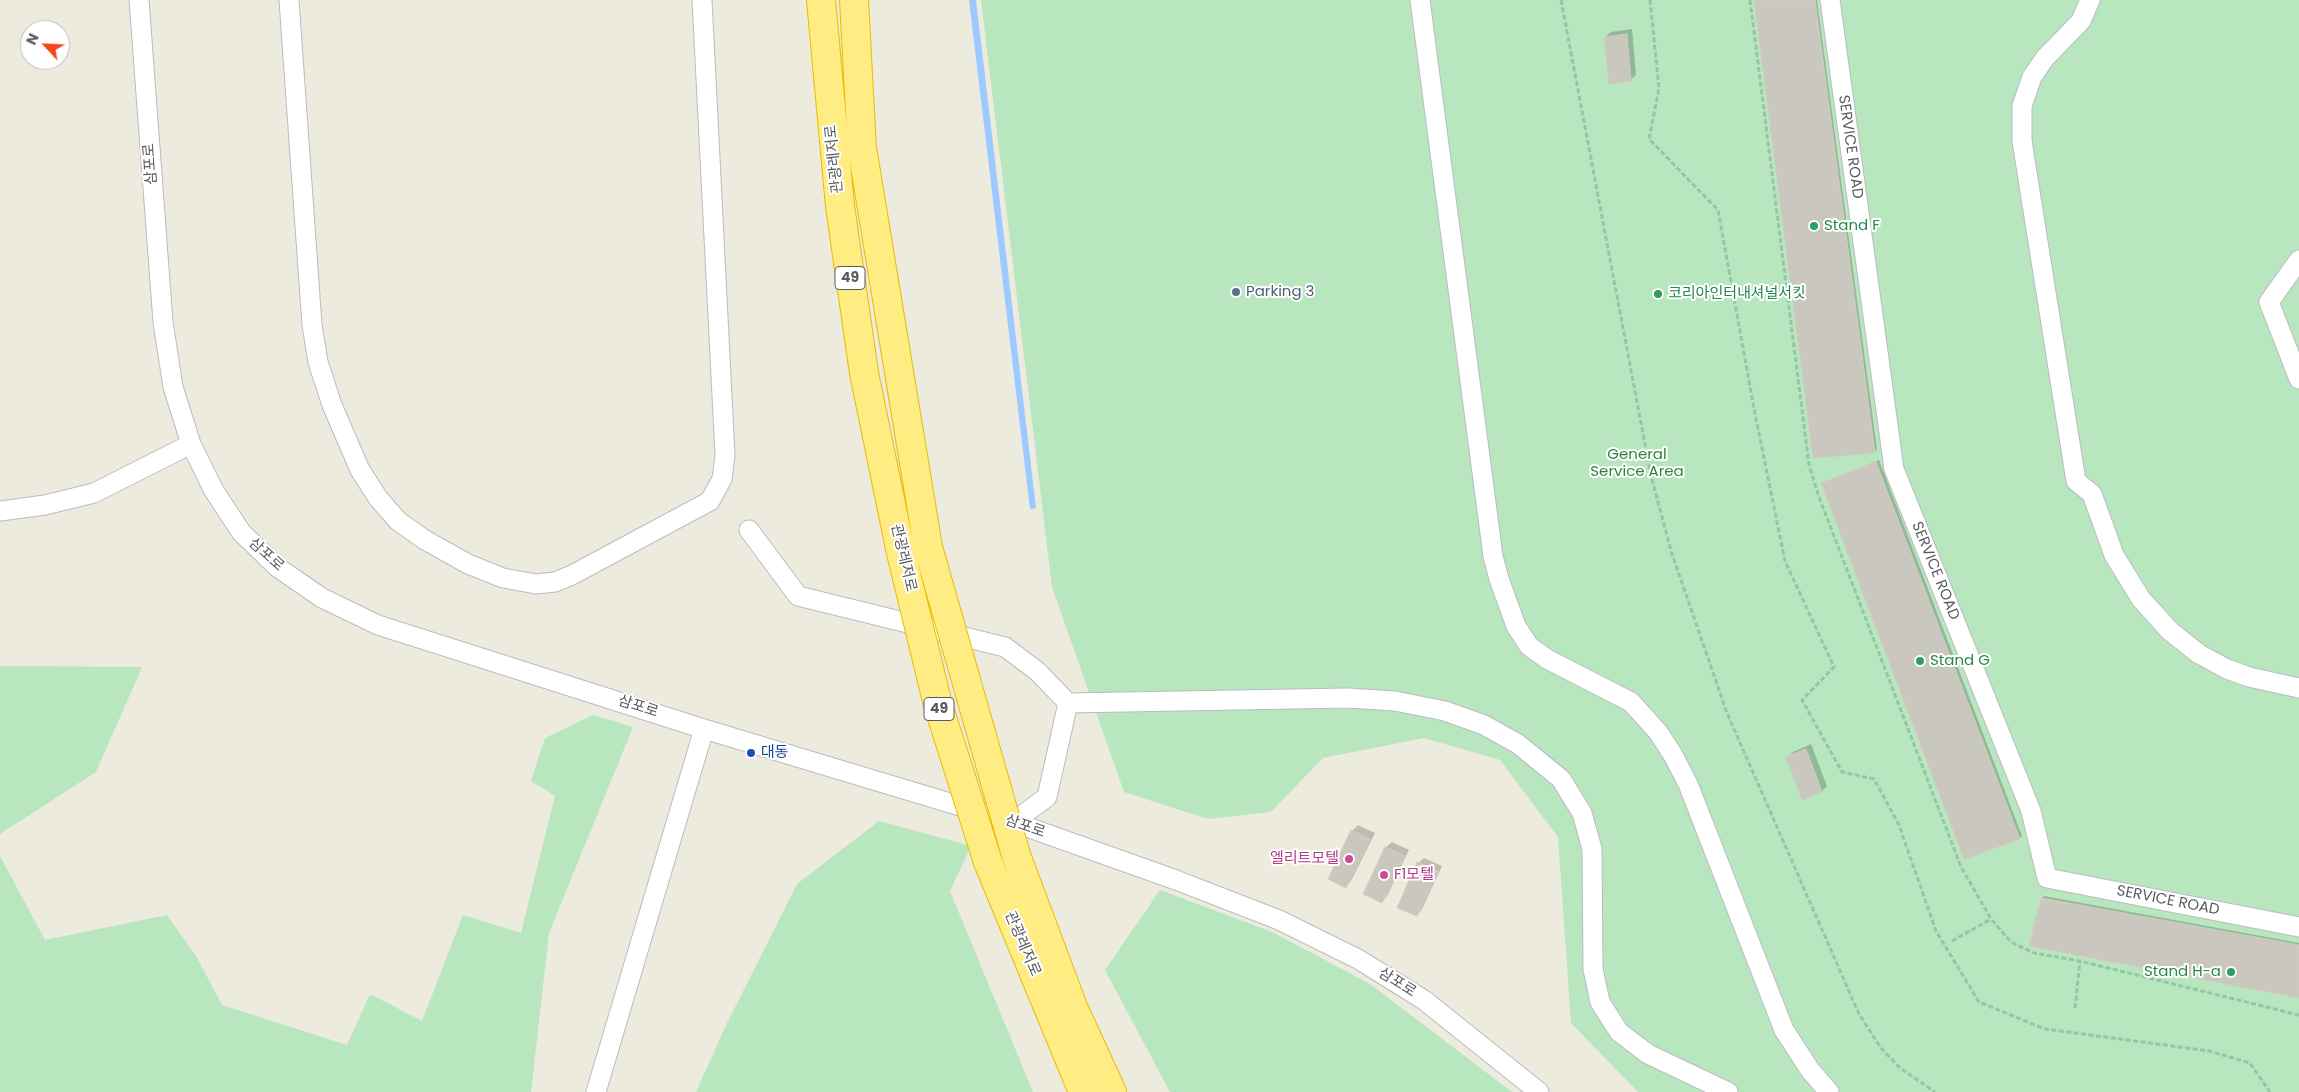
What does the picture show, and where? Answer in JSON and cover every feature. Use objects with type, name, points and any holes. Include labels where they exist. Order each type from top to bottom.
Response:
[{"type":"highway","name":"관광레저로","points":[[821,0],[840,206],[864,373],[901,553],[938,705],[988,862],[1084,1092]]},
{"type":"highway","name":"관광레저로","points":[[854,0],[862,148],[928,548],[1016,854],[1073,1007],[1112,1092]]},
{"type":"street","name":"삼포로","points":[[139,0],[164,322],[173,387],[191,444],[213,489],[241,532],[277,567],[322,598],[378,625],[704,729],[1013,822],[1279,920],[1358,959],[1424,1000],[1539,1092]]},
{"type":"street","points":[[289,0],[312,325],[318,362],[332,406],[360,470],[378,498],[398,521],[426,540],[468,564],[503,578],[536,584],[555,582],[572,575],[710,501],[722,479],[725,454],[702,0]]},
{"type":"street","points":[[1420,0],[1489,531],[1499,579],[1514,619],[1529,646],[1547,659],[1631,702],[1658,732],[1673,755],[1688,784],[1784,1030],[1810,1070],[1829,1092]]},
{"type":"street","name":"SERVICE ROAD","points":[[1830,0],[1894,469],[2032,811],[2047,878],[2299,927]]},
{"type":"street","points":[[2090,0],[2081,21],[2045,58],[2032,77],[2022,106],[2022,140],[2076,481],[2092,494],[2114,555],[2141,599],[2170,631],[2199,654],[2227,669],[2249,677],[2299,688]]},
{"type":"street","points":[[2299,260],[2269,302],[2299,379]]},
{"type":"street","points":[[0,511],[45,505],[94,494],[191,444]]},
{"type":"street","points":[[749,530],[798,596],[1005,647],[1037,672],[1068,703],[1348,698],[1395,701],[1445,711],[1484,725],[1518,744],[1560,779],[1582,813],[1592,849],[1593,969],[1600,1002],[1620,1032],[1648,1054],[1728,1092]]},
{"type":"street","points":[[1013,822],[1047,796],[1068,703]]},
{"type":"street","points":[[596,1092],[704,729]]},
{"type":"path","points":[[1561,0],[1651,476],[1678,573],[1727,713],[1859,1014],[1881,1048],[1900,1068],[1935,1092]]},
{"type":"path","points":[[1650,0],[1659,88],[1648,139],[1718,210],[1785,561],[1834,667],[1802,700],[1842,772],[1874,779],[1899,825],[1936,931],[1979,1002],[2045,1028],[2209,1051],[2250,1063],[2270,1092]]},
{"type":"path","points":[[1750,0],[1809,466],[1819,497],[1961,867],[1991,919],[2011,942],[2034,953],[2080,961],[2299,1015]]},
{"type":"path","points":[[1952,941],[1991,919]]},
{"type":"path","points":[[2074,1008],[2080,961]]},
{"type":"green space","name":"코리아인터내셔널서킷","points":[[981,0],[2299,0],[2299,1092],[1638,1092],[1571,1023],[1558,837],[1500,760],[1424,738],[1323,758],[1271,812],[1208,819],[1124,792],[1052,587]]},
{"type":"green space","points":[[0,666],[142,667],[96,772],[0,834]]},
{"type":"green space","points":[[593,715],[633,727],[549,933],[531,1092],[0,1092],[0,856],[45,940],[167,915],[196,956],[222,1005],[347,1045],[370,994],[422,1021],[463,915],[521,933],[555,796],[531,781],[545,738]]},
{"type":"green space","points":[[879,821],[971,846],[950,891],[1033,1092],[696,1092],[726,1025],[797,884]]},
{"type":"green space","points":[[1160,890],[1272,932],[1370,984],[1512,1092],[1170,1092],[1105,970]]},
{"type":"water","points":[[969,0],[976,0],[1036,508],[1030,509]]},
{"type":"building","name":"Stand F","points":[[1754,0],[1815,0],[1875,453],[1813,458]]},
{"type":"building","points":[[1627,34],[1631,81],[1609,84],[1604,37]]},
{"type":"building","name":"Stand G","points":[[1876,462],[2020,839],[1964,859],[1821,483]]},
{"type":"building","points":[[1806,749],[1822,792],[1802,800],[1786,757]]},
{"type":"building","name":"엘리트모텔","points":[[1351,830],[1370,839],[1346,888],[1328,879]]},
{"type":"building","name":"F1모텔","points":[[1385,847],[1405,856],[1382,903],[1363,894]]},
{"type":"building","points":[[1417,862],[1438,871],[1417,916],[1397,908]]},
{"type":"building","name":"Stand H-a","points":[[2041,898],[2299,945],[2299,998],[2029,946]]},
{"type":"place","name":"Stand F","points":[[1814,226]]},
{"type":"place","name":"Parking 3","points":[[1236,292]]},
{"type":"place","name":"코리아인터내셔널서킷","points":[[1658,294]]},
{"type":"place","name":"Stand G","points":[[1920,661]]},
{"type":"place","name":"대동","points":[[751,753]]},
{"type":"place","name":"엘리트모텔","points":[[1349,859]]},
{"type":"place","name":"F1모텔","points":[[1384,875]]},
{"type":"place","name":"Stand H-a","points":[[2231,972]]},
{"type":"park label","name":"General Service Area","points":[[1637,464]]}]
